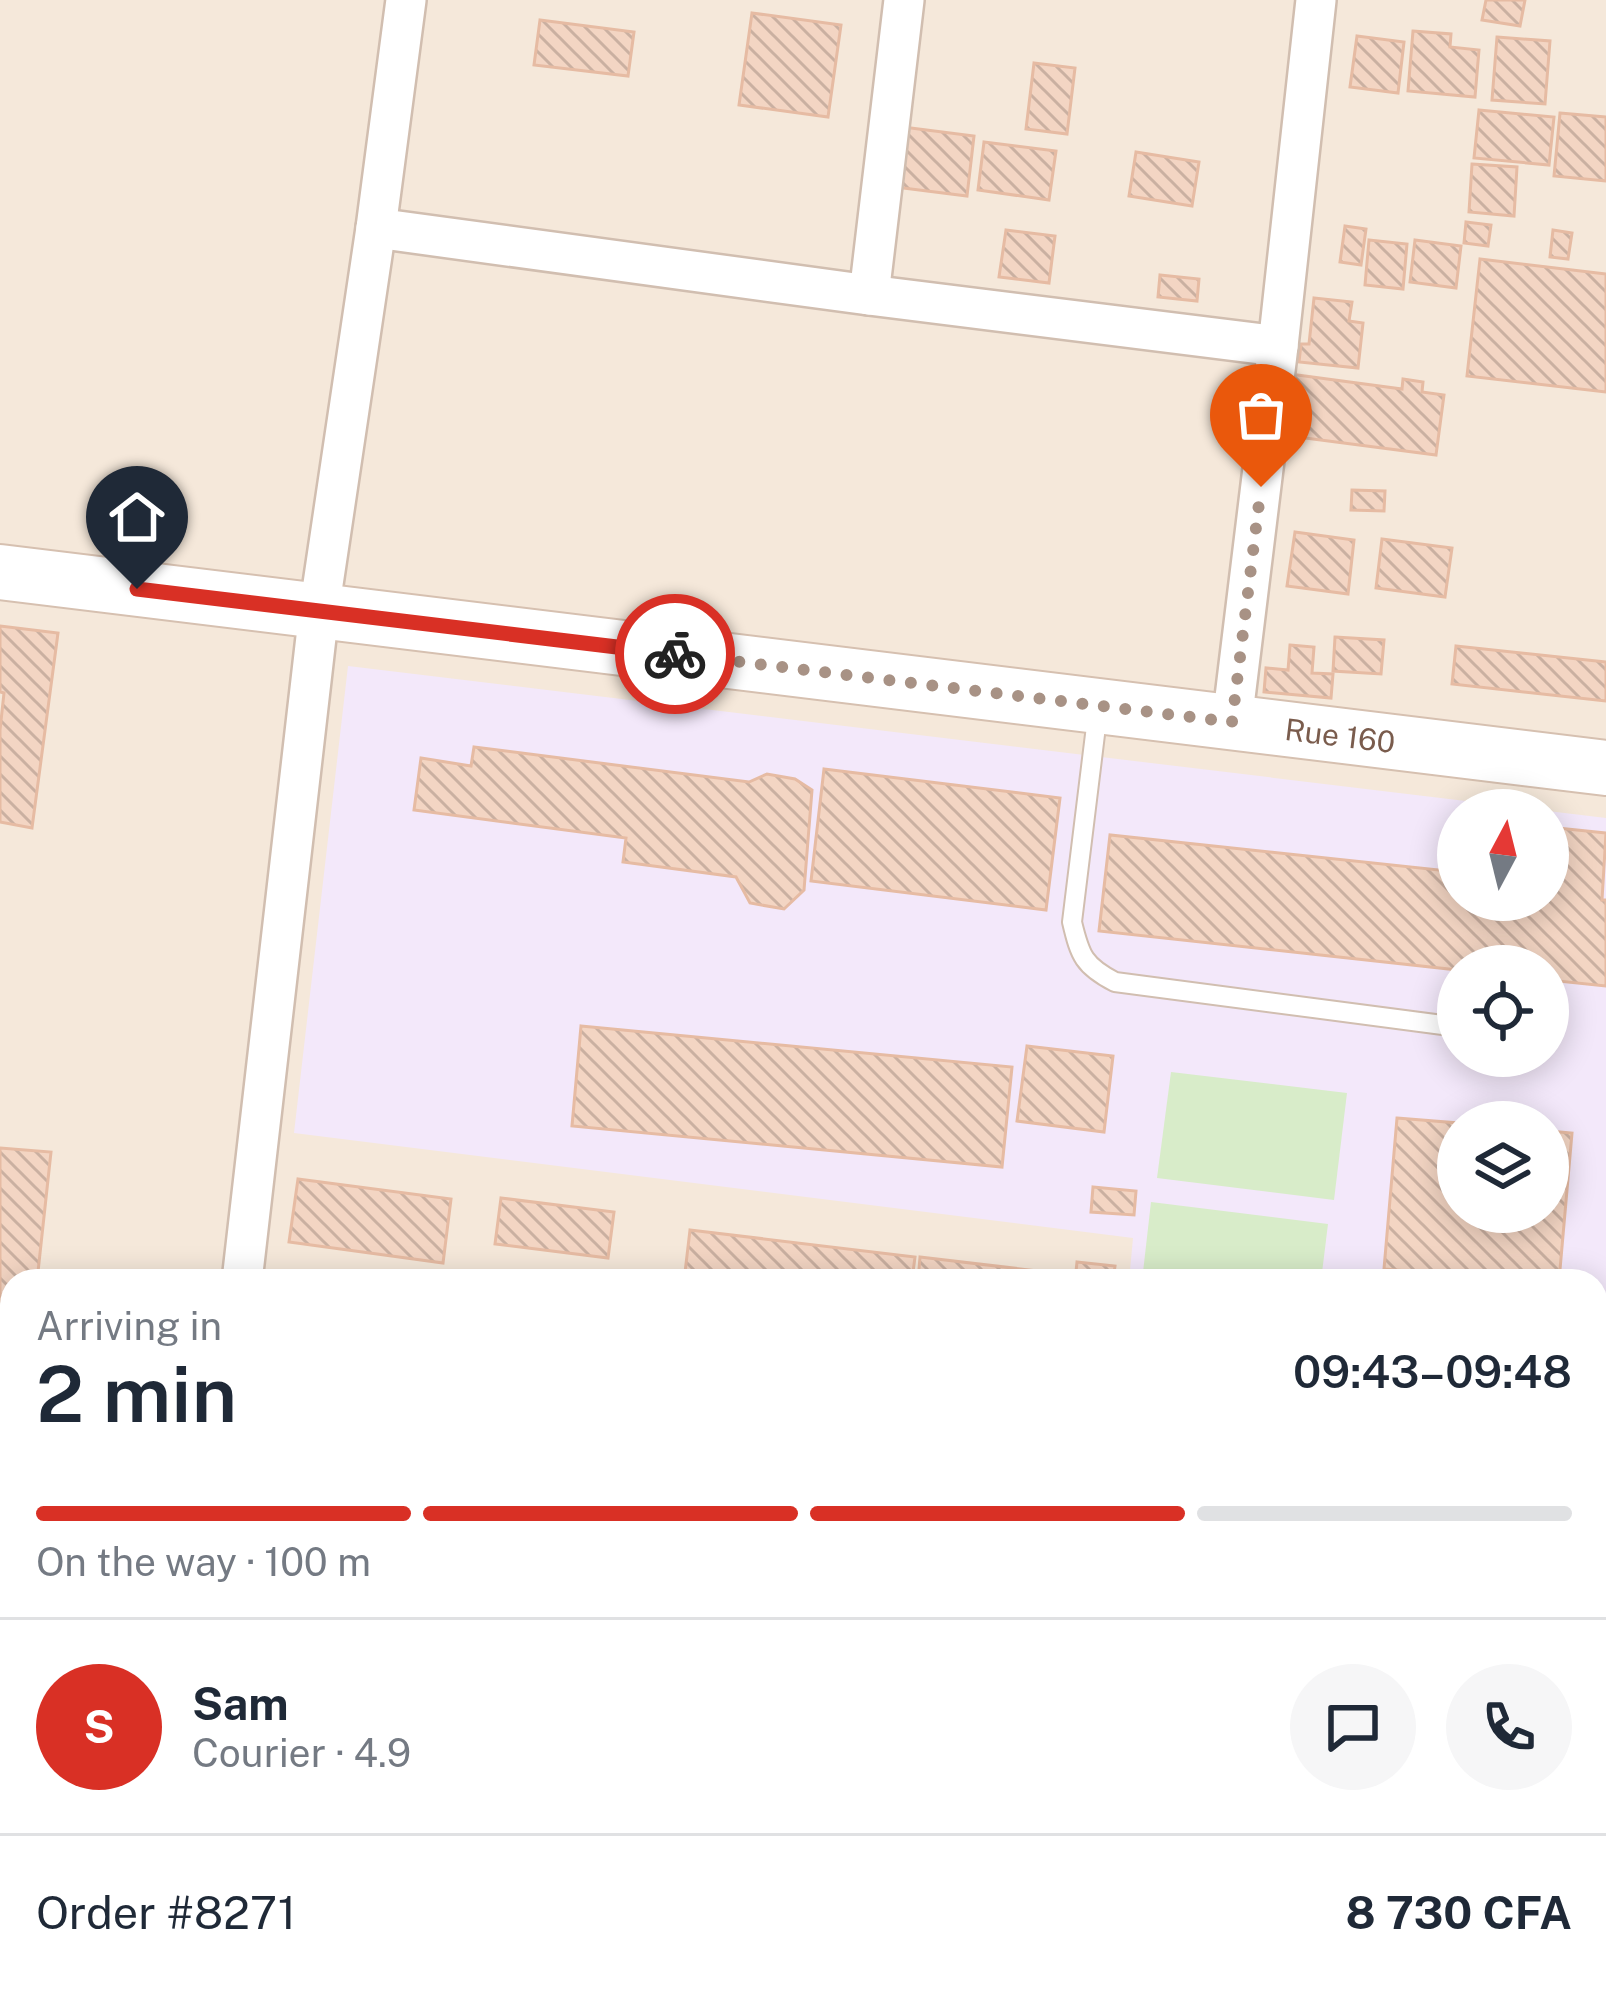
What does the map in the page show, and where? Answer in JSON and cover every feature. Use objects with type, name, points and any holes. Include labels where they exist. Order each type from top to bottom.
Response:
[{"type":"street","points":[[243,1269],[319,611],[406,0]]},
{"type":"street","points":[[869,295],[904,0]]},
{"type":"street","points":[[1232,722],[1316,0]]},
{"type":"street","points":[[376,228],[1278,346]]},
{"type":"street","name":"Rue 160","points":[[0,572],[1606,767]]},
{"type":"lane","points":[[1099,705],[1072,922],[1078,948],[1091,970],[1115,982],[1437,1024]]},
{"type":"shaded area","points":[[0,0],[1606,0],[1606,1269],[0,1269]]},
{"type":"shaded area","points":[[348,666],[1437,798],[1437,921],[1569,921],[1569,814],[1606,818],[1606,1269],[1130,1269],[1133,1238],[294,1133]]},
{"type":"green space","points":[[1171,1072],[1347,1093],[1334,1200],[1157,1178]]},
{"type":"green space","points":[[1151,1202],[1328,1224],[1322,1269],[1143,1269]]},
{"type":"building","points":[[1486,0],[1525,0],[1520,26],[1482,20]]},
{"type":"building","points":[[752,13],[841,25],[828,117],[739,105]]},
{"type":"building","points":[[540,20],[634,32],[628,76],[534,65]]},
{"type":"building","points":[[1413,31],[1451,34],[1450,47],[1479,50],[1475,97],[1408,91]]},
{"type":"building","points":[[1357,36],[1404,42],[1398,93],[1350,87]]},
{"type":"building","points":[[1497,37],[1550,41],[1545,104],[1492,100]]},
{"type":"building","points":[[1034,63],[1075,68],[1067,134],[1026,129]]},
{"type":"building","points":[[1479,110],[1554,117],[1549,165],[1474,158]]},
{"type":"building","points":[[1560,113],[1606,117],[1606,181],[1554,176]]},
{"type":"building","points":[[903,127],[974,136],[967,196],[895,187]]},
{"type":"building","points":[[984,142],[1056,151],[1049,200],[978,190]]},
{"type":"building","points":[[1136,152],[1199,162],[1192,206],[1129,196]]},
{"type":"building","points":[[1472,164],[1517,167],[1514,216],[1469,212]]},
{"type":"building","points":[[1466,222],[1491,225],[1488,246],[1464,243]]},
{"type":"building","points":[[1345,226],[1366,229],[1361,265],[1340,262]]},
{"type":"building","points":[[1006,230],[1055,236],[1049,283],[999,277]]},
{"type":"building","points":[[1553,230],[1572,233],[1568,259],[1550,257]]},
{"type":"building","points":[[1369,240],[1407,244],[1403,289],[1365,285]]},
{"type":"building","points":[[1415,240],[1461,246],[1456,288],[1410,282]]},
{"type":"building","points":[[1480,259],[1606,274],[1606,392],[1467,376]]},
{"type":"building","points":[[1160,275],[1199,279],[1197,301],[1158,297]]},
{"type":"building","points":[[1314,298],[1352,302],[1349,321],[1363,323],[1358,368],[1299,362],[1301,344],[1309,344]]},
{"type":"building","points":[[1290,374],[1402,389],[1403,379],[1423,382],[1422,392],[1444,395],[1436,455],[1282,435]]},
{"type":"building","points":[[1352,490],[1385,491],[1384,511],[1351,510]]},
{"type":"building","points":[[1295,532],[1354,540],[1348,594],[1287,586]]},
{"type":"building","points":[[1382,539],[1452,548],[1445,597],[1376,588]]},
{"type":"building","points":[[0,626],[58,633],[32,828],[0,822],[4,693],[0,692]]},
{"type":"building","points":[[1335,637],[1384,640],[1381,674],[1333,671]]},
{"type":"building","points":[[1290,645],[1314,647],[1312,673],[1333,674],[1331,698],[1264,692],[1266,668],[1288,670]]},
{"type":"building","points":[[1456,646],[1606,662],[1606,701],[1452,684]]},
{"type":"building","points":[[474,747],[749,782],[767,774],[795,779],[812,790],[804,890],[784,909],[750,903],[736,877],[623,862],[626,838],[414,810],[421,758],[471,766]]},
{"type":"building","points":[[824,769],[1060,798],[1046,910],[811,881]]},
{"type":"building","points":[[1569,829],[1606,833],[1602,900],[1606,900],[1606,986],[1569,982],[1569,945],[1437,945],[1437,968],[1099,931],[1110,835],[1437,870],[1437,921],[1569,921]]},
{"type":"building","points":[[581,1026],[1012,1067],[1002,1167],[572,1126]]},
{"type":"building","points":[[1027,1046],[1113,1056],[1104,1132],[1017,1121]]},
{"type":"building","points":[[1397,1118],[1437,1121],[1437,1233],[1563,1233],[1560,1269],[1384,1269]]},
{"type":"building","points":[[0,1148],[51,1152],[38,1269],[0,1269]]},
{"type":"building","points":[[298,1179],[451,1199],[443,1263],[289,1242]]},
{"type":"building","points":[[1093,1187],[1136,1191],[1134,1215],[1091,1212]]},
{"type":"building","points":[[501,1198],[614,1212],[608,1258],[495,1244]]},
{"type":"building","points":[[690,1230],[915,1257],[913,1269],[685,1269]]},
{"type":"building","points":[[920,1257],[1021,1269],[919,1269]]},
{"type":"building","points":[[1077,1262],[1115,1266],[1115,1269],[1076,1269]]},
{"type":"way so far","points":[[675,654],[1232,722],[1261,487]]},
{"type":"route","points":[[137,589],[675,654]]}]
